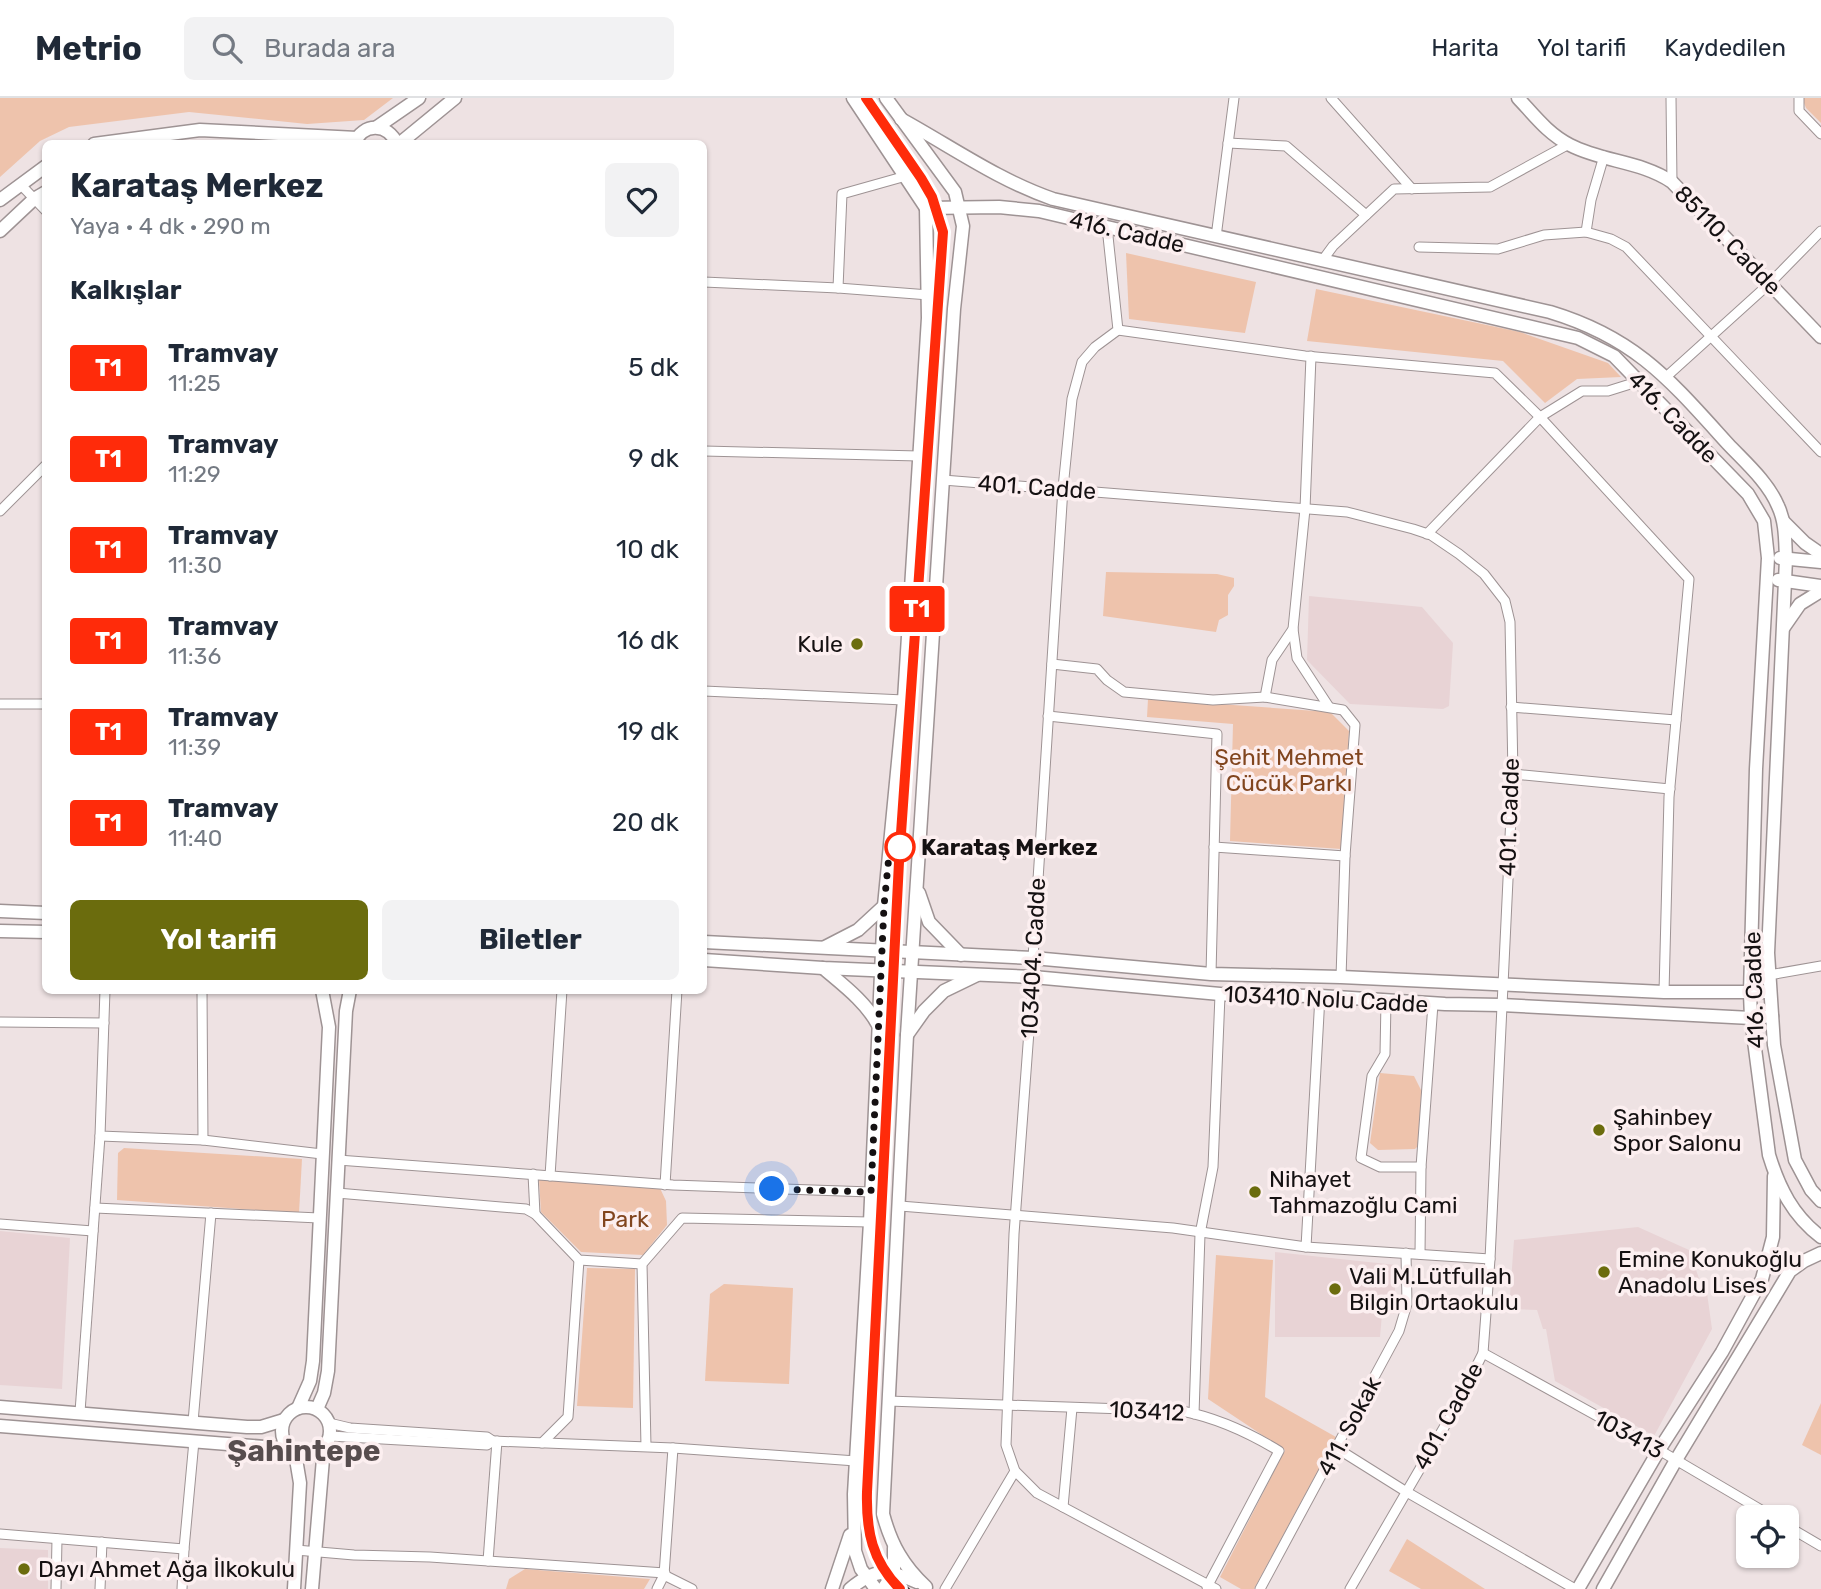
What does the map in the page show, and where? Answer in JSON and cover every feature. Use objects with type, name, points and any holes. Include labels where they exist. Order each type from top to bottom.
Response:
[{"type":"main road","points":[[356,140],[365,130],[377,127],[419,98]]},
{"type":"main road","points":[[403,140],[455,98]]},
{"type":"main road","points":[[853,98],[926,208],[929,295],[904,700],[884,906],[853,1528],[855,1551],[866,1576],[876,1589]]},
{"type":"main road","points":[[886,98],[955,192],[962,230],[954,309],[912,953],[883,1514],[894,1547],[913,1574],[928,1588]]},
{"type":"main road","name":"85110. Cadde","points":[[1518,98],[1549,132],[1569,145],[1644,167],[1672,182],[1821,337]]},
{"type":"main road","points":[[901,119],[975,163],[1031,192],[1079,206],[1572,318],[1603,331],[1628,346],[1666,377],[1759,478],[1777,502],[1784,522],[1786,559],[1768,953],[1774,1045],[1795,1160],[1811,1190],[1821,1201]]},
{"type":"main road","points":[[377,127],[388,131],[395,140]]},
{"type":"main road","points":[[124,140],[200,130],[341,140]]},
{"type":"main road","points":[[0,200],[42,169]]},
{"type":"main road","points":[[0,231],[40,195]]},
{"type":"main road","points":[[962,230],[980,213],[999,207]]},
{"type":"main road","name":"416. Cadde","points":[[926,208],[999,207],[1039,211],[1578,338],[1614,356],[1748,494],[1764,521],[1768,558],[1756,769],[1751,1018],[1769,1155],[1774,1172],[1793,1212],[1821,1237]]},
{"type":"main road","points":[[1784,522],[1805,543],[1821,554]]},
{"type":"main road","points":[[1768,558],[1821,562]]},
{"type":"main road","points":[[1767,579],[1821,588]]},
{"type":"main road","points":[[1781,638],[1793,611],[1821,588]]},
{"type":"main road","points":[[917,884],[929,922],[961,955]]},
{"type":"main road","points":[[824,948],[858,930],[884,906]]},
{"type":"main road","points":[[0,911],[42,913]]},
{"type":"main road","points":[[0,931],[42,932]]},
{"type":"main road","points":[[707,942],[1033,958],[1211,974],[1341,977],[1664,992],[1770,992]]},
{"type":"main road","name":"103410 Nolu Cadde","points":[[707,960],[1033,977],[1220,995],[1320,996],[1433,1004],[1751,1018],[1772,1016]]},
{"type":"main road","points":[[823,968],[873,1014],[879,1026]]},
{"type":"main road","points":[[907,1035],[924,1011],[944,991],[977,975]]},
{"type":"main road","points":[[1682,992],[1682,1014]]},
{"type":"main road","points":[[0,1407],[261,1427],[284,1420],[298,1408],[312,1372],[329,1027],[323,994]]},
{"type":"main road","points":[[312,1589],[328,1435],[317,1409],[324,1393],[328,1371],[346,1011],[350,994]]},
{"type":"main road","name":"416. Cadde","points":[[1576,1589],[1721,1352],[1762,1279],[1773,1237],[1774,1172]]},
{"type":"main road","points":[[1603,1589],[1676,1460],[1790,1272],[1821,1253]]},
{"type":"main road","points":[[298,1408],[317,1409]]},
{"type":"main road","points":[[284,1420],[282,1432],[286,1444],[293,1451],[300,1483],[294,1589]]},
{"type":"main road","points":[[0,1426],[194,1441],[293,1451],[307,1455],[328,1435]]},
{"type":"main road","points":[[831,1589],[853,1528]]},
{"type":"main road","points":[[883,1589],[894,1573],[894,1547]]},
{"type":"main road","points":[[850,1589],[866,1576],[876,1573],[894,1573],[928,1588]]},
{"type":"street","points":[[1216,237],[1234,98]]},
{"type":"street","points":[[1331,98],[1412,189]]},
{"type":"street","points":[[1671,98],[1672,182]]},
{"type":"street","points":[[1799,98],[1799,111],[1821,134]]},
{"type":"street","points":[[1228,143],[1286,146],[1366,215]]},
{"type":"street","points":[[1322,261],[1333,246],[1394,189],[1490,187],[1569,145]]},
{"type":"street","points":[[1586,232],[1591,200],[1604,156]]},
{"type":"street","points":[[838,288],[842,194],[906,176]]},
{"type":"street","points":[[20,185],[40,195]]},
{"type":"street","points":[[1107,227],[1118,330],[1311,356],[1495,373],[1540,417],[1689,579],[1670,789],[1664,992]]},
{"type":"street","points":[[1666,377],[1770,283],[1821,231]]},
{"type":"street","points":[[1419,247],[1498,250],[1544,235],[1586,232],[1611,239],[1626,247],[1821,452]]},
{"type":"street","points":[[707,282],[929,295]]},
{"type":"street","name":"103404. Cadde","points":[[1015,1471],[1006,1445],[1016,1215],[1063,488],[1072,399],[1082,362],[1095,347],[1118,330]]},
{"type":"street","points":[[1311,356],[1305,509],[1293,629],[1297,658],[1329,707]]},
{"type":"street","points":[[1427,534],[1540,417],[1581,391],[1608,391],[1640,381]]},
{"type":"street","points":[[707,451],[919,456]]},
{"type":"street","points":[[0,511],[42,470]]},
{"type":"street","name":"401. Cadde","points":[[943,480],[1347,512],[1379,518],[1427,534],[1458,554],[1484,574],[1505,601],[1510,622],[1513,774],[1483,1353],[1457,1405],[1350,1589]]},
{"type":"street","points":[[1265,696],[1272,660],[1293,629]]},
{"type":"street","points":[[1052,664],[1097,670],[1124,692],[1213,700],[1265,696],[1343,710],[1355,725],[1341,977]]},
{"type":"street","points":[[707,691],[904,700]]},
{"type":"street","points":[[0,704],[42,704]]},
{"type":"street","points":[[1511,707],[1676,720]]},
{"type":"street","points":[[1048,716],[1217,734],[1211,974]]},
{"type":"street","points":[[1513,774],[1670,789]]},
{"type":"street","points":[[1214,847],[1346,856]]},
{"type":"street","points":[[1769,975],[1821,966]]},
{"type":"street","points":[[79,1412],[100,1136],[105,994]]},
{"type":"street","points":[[202,994],[203,1140]]},
{"type":"street","points":[[550,1175],[562,994]]},
{"type":"street","points":[[666,1185],[677,994]]},
{"type":"street","points":[[1194,1413],[1200,1234],[1213,1167],[1220,995]]},
{"type":"street","points":[[1306,1247],[1320,996]]},
{"type":"street","points":[[1386,1001],[1385,1054],[1372,1076],[1361,1158],[1380,1167],[1421,1167]]},
{"type":"street","points":[[1420,1254],[1421,1167],[1433,1004]]},
{"type":"street","points":[[0,1022],[104,1023]]},
{"type":"street","points":[[100,1136],[203,1140],[322,1154]]},
{"type":"street","points":[[338,1160],[666,1185],[871,1192]]},
{"type":"street","points":[[533,1174],[535,1214]]},
{"type":"street","points":[[337,1193],[526,1209],[535,1214],[579,1260],[642,1265]]},
{"type":"street","points":[[900,1206],[1173,1228],[1200,1234],[1306,1247],[1490,1258]]},
{"type":"street","points":[[95,1208],[319,1218]]},
{"type":"street","points":[[193,1422],[211,1213]]},
{"type":"street","points":[[646,1446],[642,1265],[682,1218],[870,1222]]},
{"type":"street","points":[[0,1224],[93,1231]]},
{"type":"street","name":"411. Sokak","points":[[1260,1589],[1338,1449],[1399,1331],[1407,1304],[1406,1254]]},
{"type":"street","points":[[542,1443],[568,1417],[579,1260]]},
{"type":"street","name":"103413","points":[[1483,1353],[1753,1505]]},
{"type":"street","name":"103412","points":[[888,1401],[1182,1411],[1240,1429],[1279,1451],[1210,1587]]},
{"type":"street","points":[[1063,1507],[1072,1408]]},
{"type":"street","points":[[328,1435],[487,1445],[495,1441],[646,1446],[856,1461]]},
{"type":"street","points":[[182,1589],[194,1441]]},
{"type":"street","points":[[488,1561],[495,1441]]},
{"type":"street","points":[[657,1589],[665,1574],[673,1448]]},
{"type":"street","points":[[1338,1449],[1405,1491],[1576,1589]]},
{"type":"street","points":[[945,1589],[1015,1471],[1037,1493],[1210,1587]]},
{"type":"street","points":[[1799,1533],[1821,1546]]},
{"type":"street","points":[[0,1534],[184,1549]]},
{"type":"street","points":[[56,1589],[57,1539]]},
{"type":"street","points":[[100,1589],[102,1542]]},
{"type":"street","points":[[296,1550],[665,1574],[692,1589]]},
{"type":"shaded area","points":[[1309,596],[1422,607],[1453,643],[1449,706],[1443,709],[1350,704],[1307,660]]},
{"type":"shaded area","points":[[1638,1227],[1689,1250],[1702,1287],[1706,1286],[1712,1329],[1654,1436],[1555,1381],[1546,1329],[1543,1329],[1537,1310],[1509,1309],[1514,1240]]},
{"type":"shaded area","points":[[0,1231],[70,1238],[62,1389],[0,1385]]},
{"type":"shaded area","name":"Vali M.Lütfullah Bilgin Ortaokulu","points":[[1275,1252],[1396,1265],[1394,1314],[1382,1314],[1380,1337],[1275,1337]]},
{"type":"shaded area","name":"Dayı Ahmet Ağa İlkokulu","points":[[0,1548],[48,1550],[48,1589],[0,1589]]},
{"type":"green space","points":[[0,98],[393,98],[364,120],[307,124],[189,112],[69,127],[40,141],[0,177]]},
{"type":"green space","points":[[1802,98],[1821,98],[1821,123],[1806,108]]},
{"type":"green space","points":[[1126,253],[1256,282],[1245,333],[1129,319]]},
{"type":"green space","points":[[1316,289],[1520,332],[1608,363],[1621,377],[1577,379],[1545,403],[1503,361],[1307,341]]},
{"type":"green space","points":[[1106,572],[1217,574],[1234,578],[1234,586],[1228,595],[1228,615],[1219,620],[1216,632],[1103,616]]},
{"type":"green space","name":"Şehit Mehmet Cücük Parkı","points":[[1148,699],[1330,712],[1349,731],[1341,849],[1230,841],[1233,724],[1147,717]]},
{"type":"green space","points":[[1380,1073],[1414,1076],[1421,1090],[1420,1144],[1415,1149],[1378,1150],[1370,1143]]},
{"type":"green space","points":[[124,1148],[302,1159],[299,1213],[117,1200],[118,1153]]},
{"type":"green space","name":"Park","points":[[539,1179],[659,1186],[666,1201],[667,1225],[643,1255],[581,1252],[541,1212]]},
{"type":"green space","points":[[1216,1255],[1273,1260],[1265,1397],[1336,1437],[1254,1589],[1241,1589],[1220,1577],[1285,1450],[1208,1399]]},
{"type":"green space","name":"Park","points":[[587,1268],[635,1269],[633,1408],[577,1406]]},
{"type":"green space","points":[[724,1284],[793,1288],[789,1384],[705,1381],[710,1294]]},
{"type":"green space","points":[[1821,1403],[1821,1455],[1802,1445]]},
{"type":"green space","points":[[1407,1539],[1485,1589],[1421,1589],[1389,1571]]},
{"type":"green space","points":[[525,1569],[650,1579],[644,1589],[506,1589],[509,1579]]},
{"type":"tram line","name":"T1","points":[[866,98],[932,197],[943,232],[899,862],[867,1492],[871,1546],[881,1566],[900,1589]]},
{"type":"tram line","points":[[872,98],[937,194],[949,235],[903,863],[872,1497],[879,1548],[890,1569],[909,1589]]},
{"type":"place","name":"Kule","points":[[857,644]]},
{"type":"place","name":"Karataş Merkez","points":[[900,847]]},
{"type":"place","name":"Şahinbey Spor Salonu","points":[[1599,1130]]},
{"type":"place","name":"Nihayet Tahmazoğlu Cami","points":[[1255,1192]]},
{"type":"place","name":"Emine Konukoğlu Anadolu Lises","points":[[1604,1272]]},
{"type":"place","name":"Vali M.Lütfullah Bilgin Ortaokulu","points":[[1335,1289]]},
{"type":"place","name":"Dayı Ahmet Ağa İlkokulu","points":[[24,1569]]},
{"type":"district","name":"Şahintepe","points":[[304,1451]]},
{"type":"route","points":[[772,1189],[871,1192],[884,906],[889,855],[900,847]]}]
